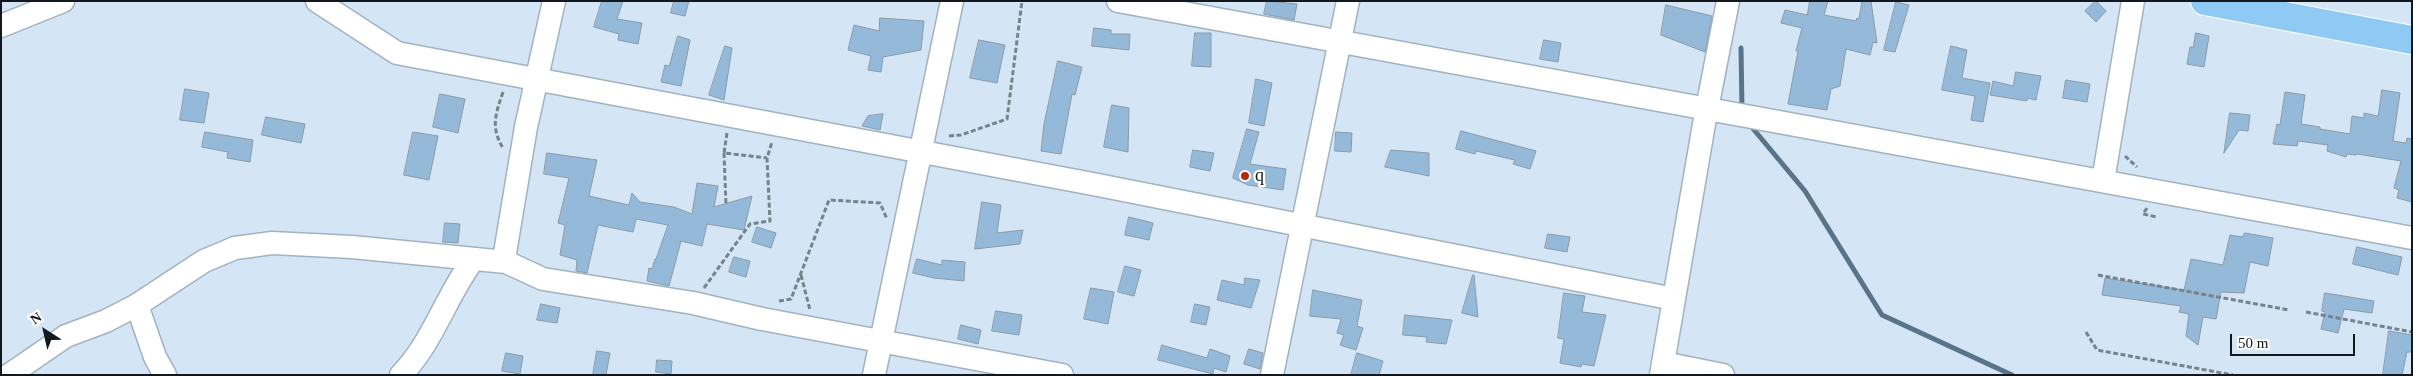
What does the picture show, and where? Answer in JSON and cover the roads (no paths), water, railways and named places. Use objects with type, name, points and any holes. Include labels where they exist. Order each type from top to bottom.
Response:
[{"type":"main road","points":[[2205,1],[2412,40]]},
{"type":"street","points":[[1,26],[63,1]]},
{"type":"street","points":[[317,1],[397,53],[730,116],[922,144],[1302,225],[1674,298]]},
{"type":"street","points":[[506,262],[504,253],[518,172],[554,1]]},
{"type":"street","points":[[874,375],[952,1]]},
{"type":"street","points":[[1118,1],[2412,238]]},
{"type":"street","points":[[1272,375],[1348,1]]},
{"type":"street","points":[[1723,375],[1662,369],[1707,109],[1728,1]]},
{"type":"street","points":[[2103,181],[2133,1]]},
{"type":"street","points":[[9,375],[66,336],[106,321],[137,305],[204,262],[235,248],[272,243],[506,262],[543,278],[693,303],[815,329],[1062,375]]},
{"type":"street","points":[[410,371],[461,277],[473,260]]},
{"type":"street","points":[[137,305],[155,356],[165,375]]},
{"type":"waterway","points":[[1741,48],[1742,110]]},
{"type":"waterway","points":[[1750,125],[1805,191],[1882,315],[2012,375]]},
{"type":"place","name":"q","points":[[1245,176]]}]
